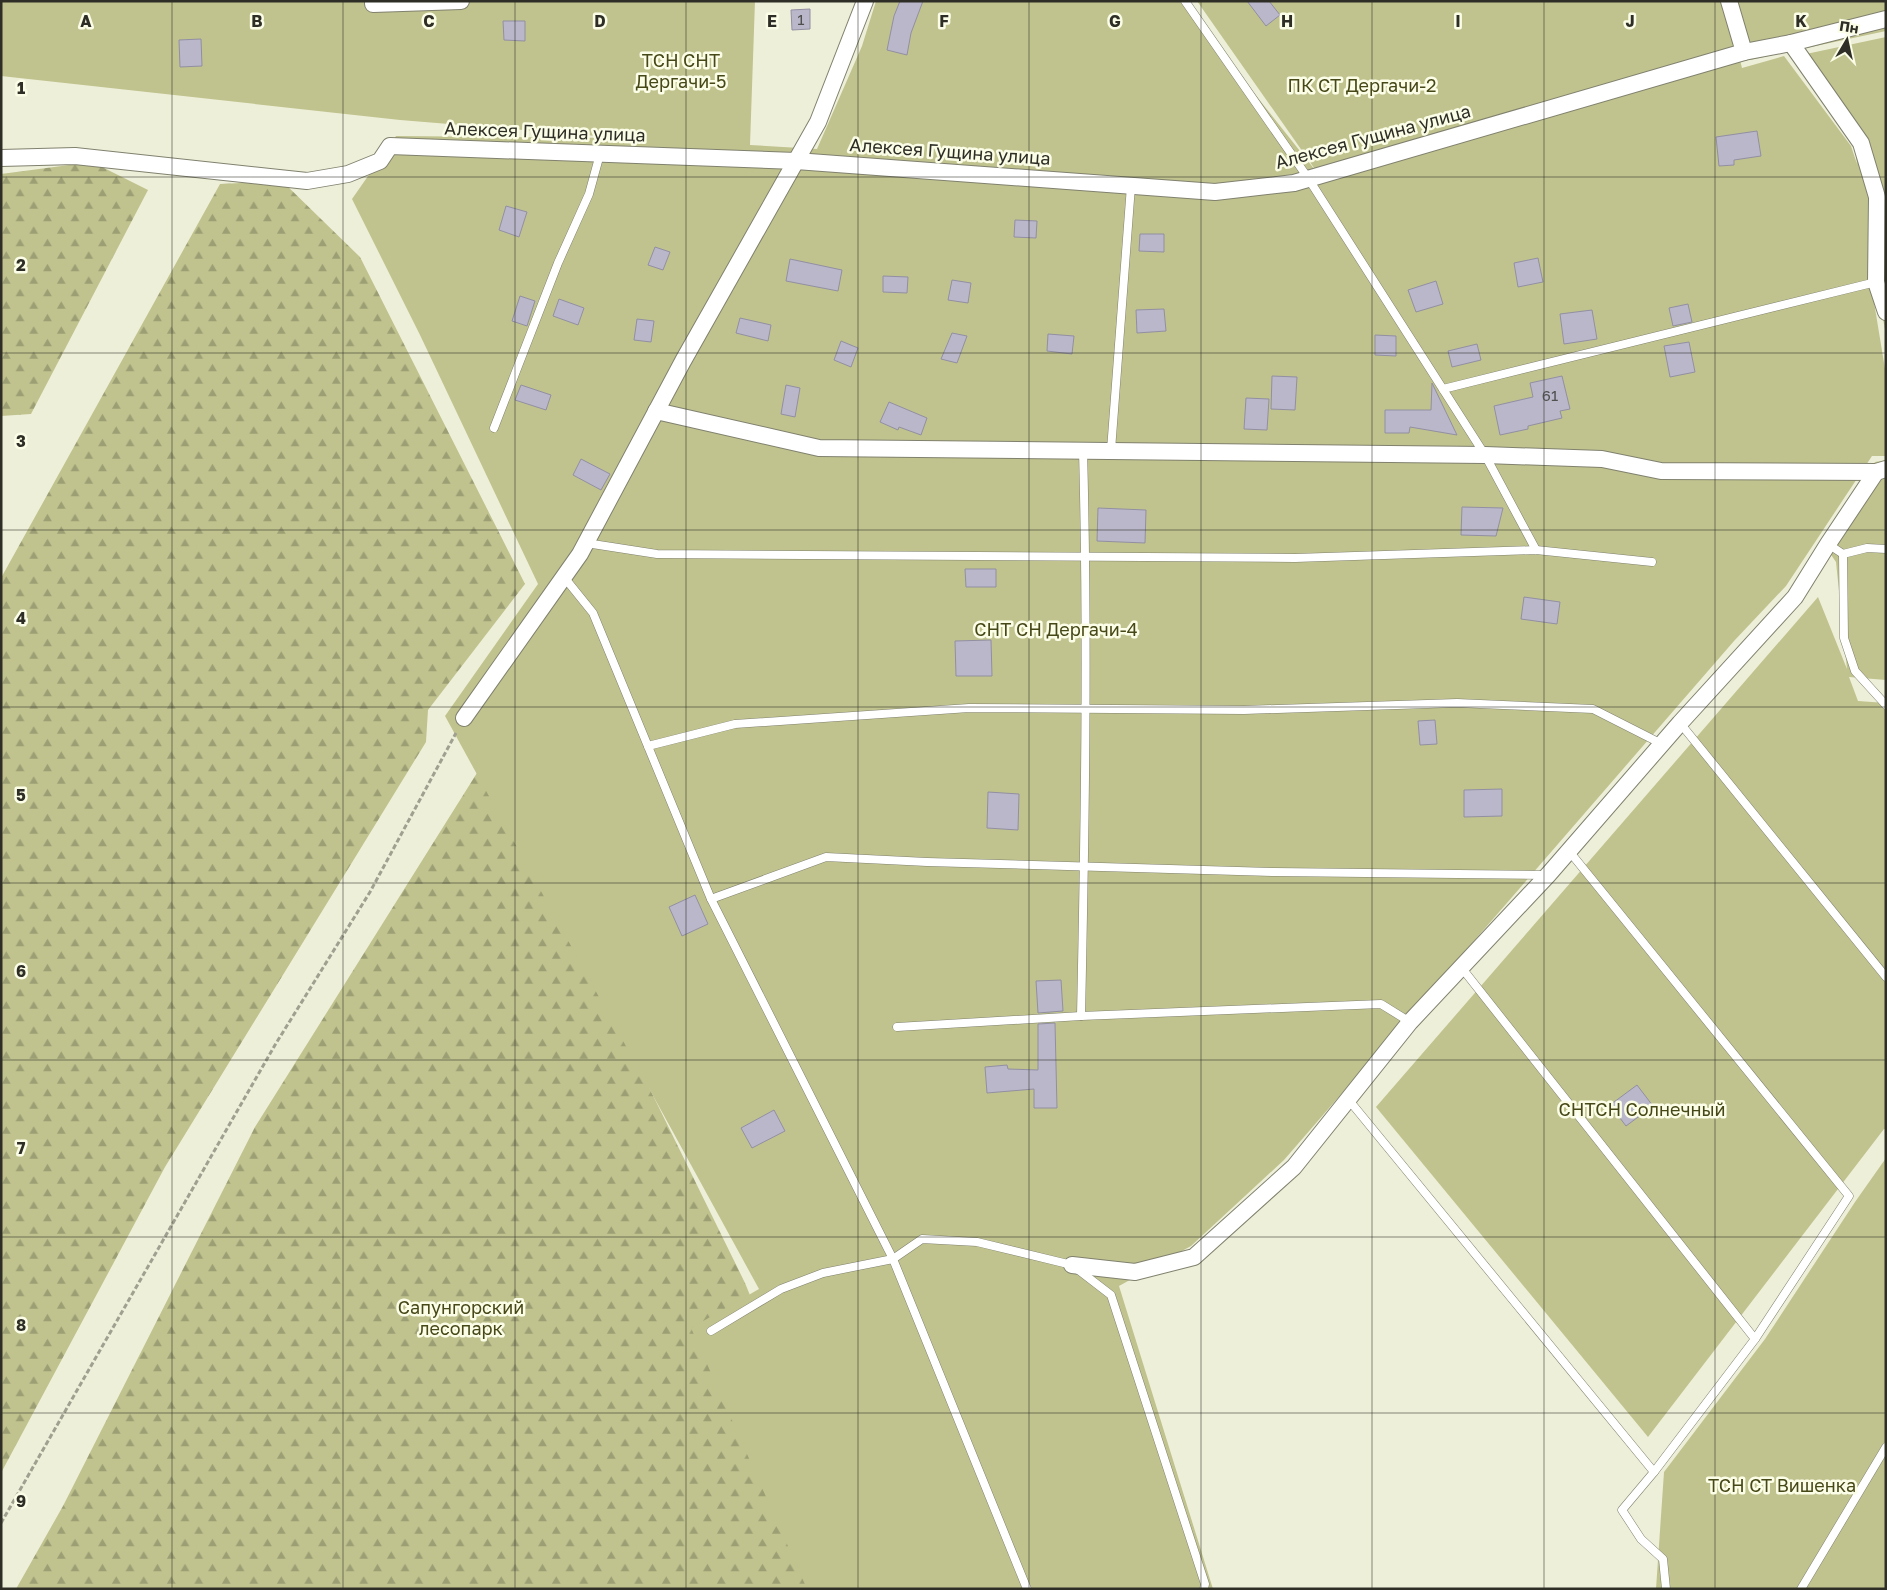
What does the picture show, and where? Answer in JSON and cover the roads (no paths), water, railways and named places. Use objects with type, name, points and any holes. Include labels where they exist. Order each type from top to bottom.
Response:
[{"type":"street","points":[[373,3],[461,1]]},
{"type":"street","points":[[464,718],[586,543],[656,411],[818,122],[866,1]]},
{"type":"street","points":[[1729,1],[1744,52]]},
{"type":"street","name":"Алексея Гущина улица","points":[[1,158],[75,156],[307,181],[348,174],[380,161],[390,146],[796,161],[1215,192],[1294,182],[1744,52],[1790,43],[1886,19]]},
{"type":"street","points":[[1790,43],[1861,143],[1881,197],[1876,282],[1886,312]]},
{"type":"street","points":[[656,411],[819,448],[1485,455],[1602,459],[1661,471],[1881,471]]},
{"type":"street","points":[[1072,1264],[1136,1272],[1194,1257],[1294,1167],[1410,1022],[1548,875],[1680,723],[1795,597],[1828,544],[1881,471]]},
{"type":"lane","points":[[1186,1],[1308,178],[1443,389],[1485,455],[1536,550]]},
{"type":"lane","points":[[494,428],[558,263],[589,194],[600,154]]},
{"type":"lane","points":[[1111,450],[1131,186]]},
{"type":"lane","points":[[1443,389],[1876,282]]},
{"type":"lane","points":[[1081,1016],[1087,710],[1083,450]]},
{"type":"lane","points":[[586,543],[656,554],[1295,558],[1536,550],[1652,562]]},
{"type":"lane","points":[[1828,544],[1843,554],[1867,548],[1886,549]]},
{"type":"lane","points":[[1843,554],[1844,638],[1855,671],[1886,705]]},
{"type":"lane","points":[[564,577],[592,613],[711,899],[893,1258],[1027,1589]]},
{"type":"lane","points":[[648,746],[734,724],[969,708],[1244,710],[1457,703],[1593,709],[1662,744]]},
{"type":"lane","points":[[1680,723],[1886,977]]},
{"type":"lane","points":[[1569,851],[1849,1196],[1755,1339],[1654,1472],[1622,1510],[1641,1539],[1663,1559],[1666,1589]]},
{"type":"lane","points":[[711,899],[826,857],[1274,872],[1548,875]]},
{"type":"lane","points":[[1461,967],[1755,1339]]},
{"type":"lane","points":[[897,1027],[1081,1016],[1381,1004],[1410,1022]]},
{"type":"lane","points":[[1348,1099],[1654,1472]]},
{"type":"lane","points":[[710,1331],[782,1289],[823,1273],[893,1258],[922,1239],[978,1242],[1072,1264],[1111,1295],[1205,1584],[1204,1589]]},
{"type":"lane","points":[[1801,1589],[1886,1447]]},
{"type":"park label","name":"ТСН СНТ Дергачи-5","points":[[681,71]]},
{"type":"park label","name":"ПК СТ Дергачи-2","points":[[1362,86]]},
{"type":"park label","name":"СНТ СН Дергачи-4","points":[[1056,630]]},
{"type":"park label","name":"СНТСН Солнечный","points":[[1642,1110]]},
{"type":"park label","name":"Сапунгорский лесопарк","points":[[461,1318]]},
{"type":"park label","name":"ТСН СТ Вишенка","points":[[1782,1486]]}]
